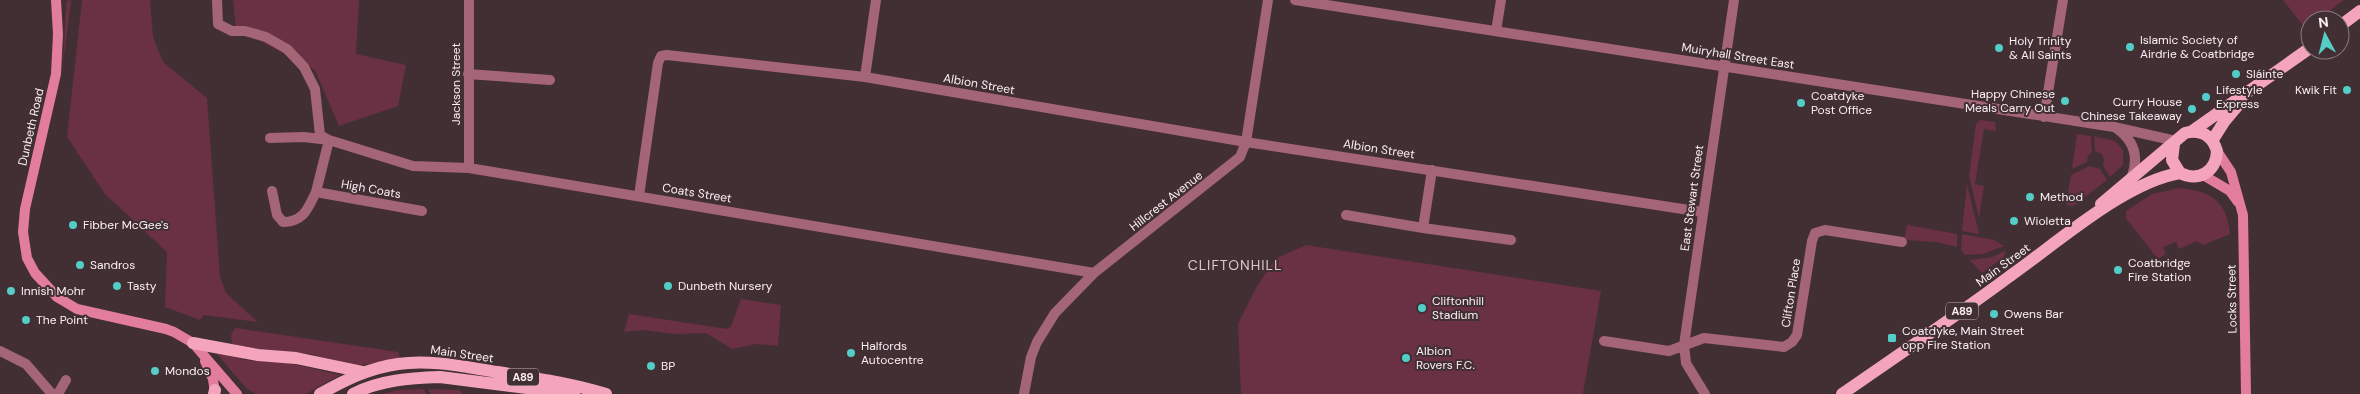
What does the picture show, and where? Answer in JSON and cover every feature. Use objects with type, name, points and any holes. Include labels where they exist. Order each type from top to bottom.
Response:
[{"type":"main road","name":"Dunbeth Road","points":[[56,0],[58,34],[56,74],[23,221],[27,258],[35,273],[64,302],[78,309],[166,328],[197,347]]},
{"type":"main road","name":"Main Street","points":[[2080,225],[2132,176],[2185,134],[2192,132],[2300,55]]},
{"type":"main road","name":"Main Street","points":[[1842,394],[1990,291],[2080,225],[2141,184],[2165,175],[2180,172],[2188,176],[2203,175],[2214,165],[2214,146],[2224,122],[2250,92]]},
{"type":"main road","points":[[2192,132],[2204,133],[2214,146]]},
{"type":"main road","points":[[2175,143],[2172,160],[2180,172]]},
{"type":"main road","name":"Locks Street","points":[[2214,146],[2231,172],[2240,204],[2244,234],[2246,394]]},
{"type":"main road","points":[[2203,175],[2230,191],[2240,204]]},
{"type":"main road","points":[[197,347],[311,361],[362,372]]},
{"type":"main road","points":[[197,347],[210,370],[214,393]]},
{"type":"main road","points":[[197,347],[237,394]]},
{"type":"main road","name":"Main Street","points":[[320,394],[362,372],[404,363],[440,364],[576,385],[606,394]]},
{"type":"main road","name":"Main Street","points":[[353,394],[383,383],[440,377],[574,394]]},
{"type":"street","points":[[217,0],[218,24],[232,31],[245,31],[266,37],[287,49],[304,67],[314,89],[320,135],[329,140]]},
{"type":"street","name":"Jackson Street","points":[[469,0],[469,168]]},
{"type":"street","points":[[865,77],[876,0]]},
{"type":"street","name":"Hillcrest Avenue","points":[[1024,394],[1031,357],[1042,330],[1055,313],[1094,273],[1240,157],[1246,142],[1268,0]]},
{"type":"street","name":"Muiryhall Street East","points":[[1295,0],[2114,127],[2175,143]]},
{"type":"street","points":[[1496,31],[1501,0]]},
{"type":"street","name":"East Stewart Street","points":[[1706,394],[1686,363],[1684,345],[1734,0]]},
{"type":"street","points":[[2044,116],[2062,0]]},
{"type":"street","name":"Albion Street","points":[[639,196],[658,62],[661,56],[691,56],[865,77],[1246,142],[1702,212]]},
{"type":"street","points":[[468,74],[550,80]]},
{"type":"street","points":[[2114,127],[2129,139],[2134,149],[2135,167],[2132,176]]},
{"type":"street","points":[[270,138],[304,137],[329,140]]},
{"type":"street","points":[[272,191],[277,215],[283,222],[300,219],[306,212],[316,192],[329,140]]},
{"type":"street","name":"Coats Street","points":[[329,140],[414,166],[469,168],[1094,273]]},
{"type":"street","points":[[1424,228],[1432,170]]},
{"type":"street","name":"High Coats","points":[[316,192],[422,211]]},
{"type":"street","points":[[1346,215],[1511,240]]},
{"type":"street","name":"Clifton Place","points":[[1604,341],[1669,351],[1704,338],[1779,347],[1792,342],[1797,335],[1813,236],[1819,231],[1902,242]]},
{"type":"street","points":[[0,351],[26,364],[52,394]]},
{"type":"street","points":[[58,394],[66,380]]},
{"type":"shaded area","points":[[67,0],[71,1],[63,64],[66,8]]},
{"type":"shaded area","points":[[82,0],[150,0],[153,37],[163,62],[207,98],[220,277],[226,293],[258,322],[204,315],[200,320],[165,307],[167,252],[105,194],[67,137]]},
{"type":"shaded area","points":[[233,0],[359,0],[356,54],[406,65],[398,106],[339,126],[315,70],[236,28]]},
{"type":"shaded area","points":[[2283,0],[2344,0],[2330,10],[2300,10],[2300,21]]},
{"type":"shaded area","points":[[1980,120],[1995,122],[1996,131],[1984,129],[1975,184],[1984,186],[1979,218],[1969,176],[1976,124]]},
{"type":"shaded area","points":[[2077,134],[2091,136],[2092,152],[2088,156],[2087,162],[2072,169]]},
{"type":"shaded area","points":[[2094,136],[2115,141],[2123,150],[2123,165],[2110,177],[2103,165],[2102,154],[2095,151]]},
{"type":"shaded area","points":[[2089,166],[2100,169],[2107,180],[2073,206],[2066,205],[2071,175]]},
{"type":"shaded area","points":[[1967,184],[1979,234],[1962,231]]},
{"type":"shaded area","points":[[2179,188],[2200,192],[2215,200],[2225,213],[2230,234],[2203,245],[2197,241],[2179,249],[2176,242],[2163,247],[2166,254],[2158,259],[2126,218],[2126,211],[2152,194]]},
{"type":"shaded area","points":[[1907,225],[1957,234],[1957,247],[1936,242],[1904,240]]},
{"type":"shaded area","points":[[1962,234],[1994,240],[2004,246],[1983,254],[1965,255],[1961,249]]},
{"type":"shaded area","name":"Cliftonhill Stadium","points":[[1306,245],[1601,291],[1583,394],[1241,394],[1238,324],[1256,288],[1275,259]]},
{"type":"shaded area","points":[[2006,250],[2004,257],[1982,273],[1970,260],[1993,257]]},
{"type":"shaded area","points":[[741,299],[781,305],[778,346],[756,344],[732,349],[706,333],[675,334],[642,330],[624,332],[629,314],[727,329],[731,326]]},
{"type":"shaded area","points":[[235,328],[398,352],[400,358],[363,365],[350,365],[310,354],[240,347],[232,343],[231,335]]},
{"type":"shaded area","points":[[218,352],[246,360],[290,363],[340,375],[306,394],[256,394],[247,389],[217,354]]},
{"type":"shaded area","points":[[424,389],[426,394],[381,394],[399,390]]},
{"type":"shaded area","points":[[428,389],[459,390],[462,392],[461,394],[430,394]]},
{"type":"place","name":"Islamic Society of Airdrie & Coatbridge","points":[[2130,47]]},
{"type":"place","name":"Holy Trinity & All Saints","points":[[1999,48]]},
{"type":"place","name":"Sláinte","points":[[2236,74]]},
{"type":"place","name":"Kwik Fit","points":[[2347,90]]},
{"type":"place","name":"Lifestyle Express","points":[[2206,97]]},
{"type":"place","name":"Happy Chinese Meals Carry Out","points":[[2065,101]]},
{"type":"place","name":"Coatdyke Post Office","points":[[1801,103]]},
{"type":"place","name":"Curry House Chinese Takeaway","points":[[2192,109]]},
{"type":"place","name":"Method","points":[[2030,197]]},
{"type":"place","name":"Wioletta","points":[[2014,221]]},
{"type":"place","name":"Fibber McGee's","points":[[73,225]]},
{"type":"place","name":"Sandros","points":[[80,265]]},
{"type":"place","name":"Coatbridge Fire Station","points":[[2118,270]]},
{"type":"place","name":"Tasty","points":[[117,286]]},
{"type":"place","name":"Dunbeth Nursery","points":[[668,286]]},
{"type":"place","name":"Innish Mohr","points":[[11,291]]},
{"type":"place","name":"Cliftonhill Stadium","points":[[1422,308]]},
{"type":"place","name":"Owens Bar","points":[[1994,314]]},
{"type":"place","name":"The Point","points":[[26,320]]},
{"type":"place","name":"Coatdyke, Main Street opp Fire Station","points":[[1892,338]]},
{"type":"place","name":"Halfords Autocentre","points":[[851,353]]},
{"type":"place","name":"Albion Rovers F.C.","points":[[1406,358]]},
{"type":"place","name":"BP","points":[[651,366]]},
{"type":"place","name":"Mondos","points":[[155,371]]},
{"type":"district","name":"CLIFTONHILL","points":[[1235,265]]}]
